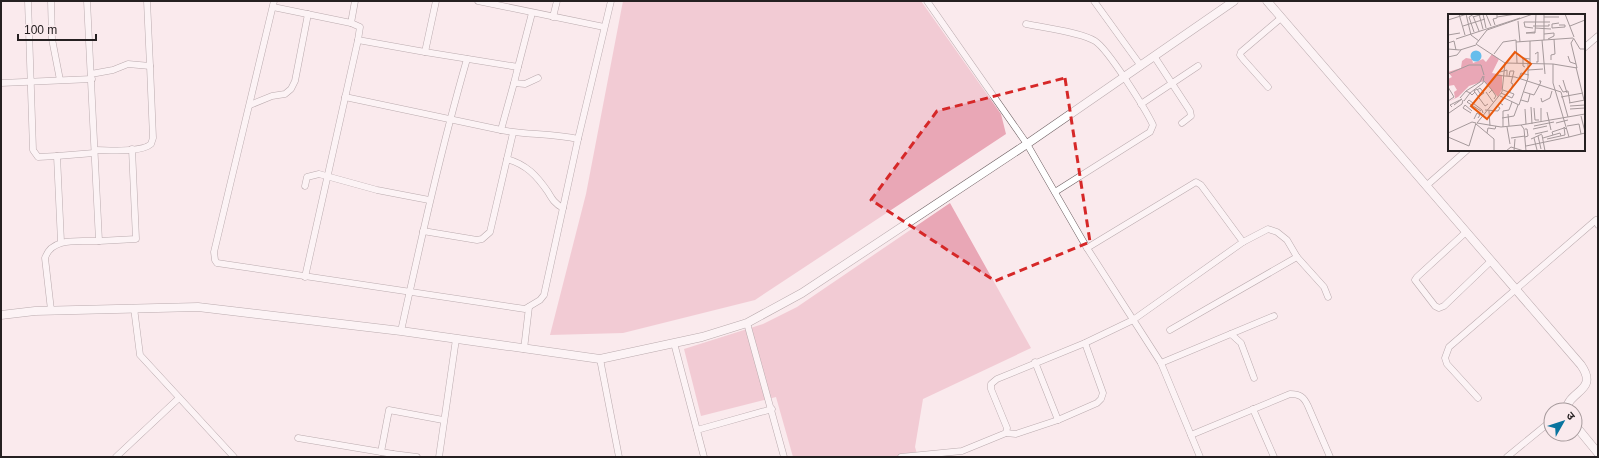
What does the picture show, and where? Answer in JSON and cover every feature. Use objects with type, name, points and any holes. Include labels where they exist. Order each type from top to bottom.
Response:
[{"type":"street","points":[[28,1],[32,82],[33,150],[38,157],[132,149],[149,146],[153,141],[147,1]]},
{"type":"street","points":[[51,1],[52,39],[60,80]]},
{"type":"street","points":[[87,1],[92,76],[99,241]]},
{"type":"street","points":[[350,23],[355,1]]},
{"type":"street","points":[[425,52],[436,1]]},
{"type":"street","points":[[478,1],[604,27]]},
{"type":"street","points":[[553,17],[557,1]]},
{"type":"street","points":[[305,277],[360,26],[273,4],[214,252],[215,260],[218,263],[230,266],[305,277],[410,292],[520,310],[529,307],[540,300],[544,295],[578,139],[611,1]]},
{"type":"street","points":[[927,1],[1027,144],[1087,248],[1160,363],[1200,457]]},
{"type":"street","points":[[1094,1],[1141,66]]},
{"type":"street","points":[[1,314],[52,310],[198,307],[401,331],[600,359],[702,337],[747,323],[802,293],[1027,144],[1234,1]]},
{"type":"street","points":[[1267,1],[1586,372],[1587,382],[1569,402]]},
{"type":"street","points":[[501,130],[532,13]]},
{"type":"street","points":[[250,105],[272,96],[285,94],[291,89],[308,14]]},
{"type":"street","points":[[1268,87],[1240,55],[1241,52],[1281,18]]},
{"type":"street","points":[[1026,24],[1094,41],[1100,45],[1124,77],[1141,104],[1150,120],[1153,130],[1055,192]]},
{"type":"street","points":[[1585,47],[1598,36]]},
{"type":"street","points":[[358,40],[518,67]]},
{"type":"street","points":[[1154,56],[1173,83],[1191,114],[1189,119],[1182,123]]},
{"type":"street","points":[[401,331],[449,120],[467,59]]},
{"type":"street","points":[[1,83],[60,80],[92,76],[128,64],[150,66]]},
{"type":"street","points":[[1141,104],[1198,66]]},
{"type":"street","points":[[514,83],[525,84],[538,78]]},
{"type":"street","points":[[345,97],[513,133],[548,134],[578,139]]},
{"type":"street","points":[[423,231],[477,240],[487,236],[490,232],[513,133]]},
{"type":"street","points":[[52,310],[45,258],[50,247],[61,242],[136,239],[132,149]]},
{"type":"street","points":[[1426,186],[1466,151]]},
{"type":"street","points":[[57,156],[61,242]]},
{"type":"street","points":[[507,159],[521,164],[531,171],[556,204],[563,208]]},
{"type":"street","points":[[306,186],[306,178],[309,175],[316,174],[377,190],[430,200]]},
{"type":"street","points":[[1087,248],[1196,182],[1202,186],[1243,242]]},
{"type":"street","points":[[1478,398],[1448,364],[1445,358],[1445,353],[1449,347],[1597,221]]},
{"type":"street","points":[[1006,432],[1007,428],[991,389],[991,384],[1006,374],[1085,343],[1133,320],[1243,242],[1268,229],[1274,230],[1287,240],[1297,257],[1324,287],[1328,298]]},
{"type":"street","points":[[1466,232],[1416,276],[1415,280],[1435,306],[1439,308],[1444,306],[1491,261]]},
{"type":"street","points":[[1170,330],[1297,257]]},
{"type":"street","points":[[524,349],[529,307]]},
{"type":"street","points":[[134,308],[140,355],[234,457]]},
{"type":"street","points":[[1160,363],[1274,316]]},
{"type":"street","points":[[747,323],[772,409],[784,457]]},
{"type":"street","points":[[1231,334],[1241,343],[1254,378]]},
{"type":"street","points":[[439,457],[443,420],[456,339]]},
{"type":"street","points":[[674,343],[704,457]]},
{"type":"street","points":[[901,457],[962,451],[1006,432],[1016,434],[1058,420],[1097,402],[1101,399],[1103,393],[1085,343]]},
{"type":"street","points":[[600,359],[620,457]]},
{"type":"street","points":[[1035,362],[1058,420]]},
{"type":"street","points":[[1190,435],[1290,394],[1298,394],[1304,399],[1308,406],[1330,457]]},
{"type":"street","points":[[116,457],[179,398]]},
{"type":"street","points":[[697,430],[772,409]]},
{"type":"street","points":[[380,452],[389,410],[443,420]]},
{"type":"street","points":[[1253,410],[1274,457]]},
{"type":"street","points":[[1507,457],[1543,428]]},
{"type":"street","points":[[1583,433],[1597,450]]},
{"type":"street","points":[[298,438],[380,452],[393,456],[417,457]]},
{"type":"highlighted area","points":[[1065,78],[1090,242],[995,281],[871,200],[937,111]]},
{"type":"shaded area","points":[[623,1],[921,1],[1001,114],[1006,134],[755,300],[623,333],[550,335],[586,194]]},
{"type":"shaded area","points":[[950,203],[1031,348],[923,399],[915,447],[918,457],[793,457],[776,397],[701,416],[684,349],[763,324],[797,307]]}]
